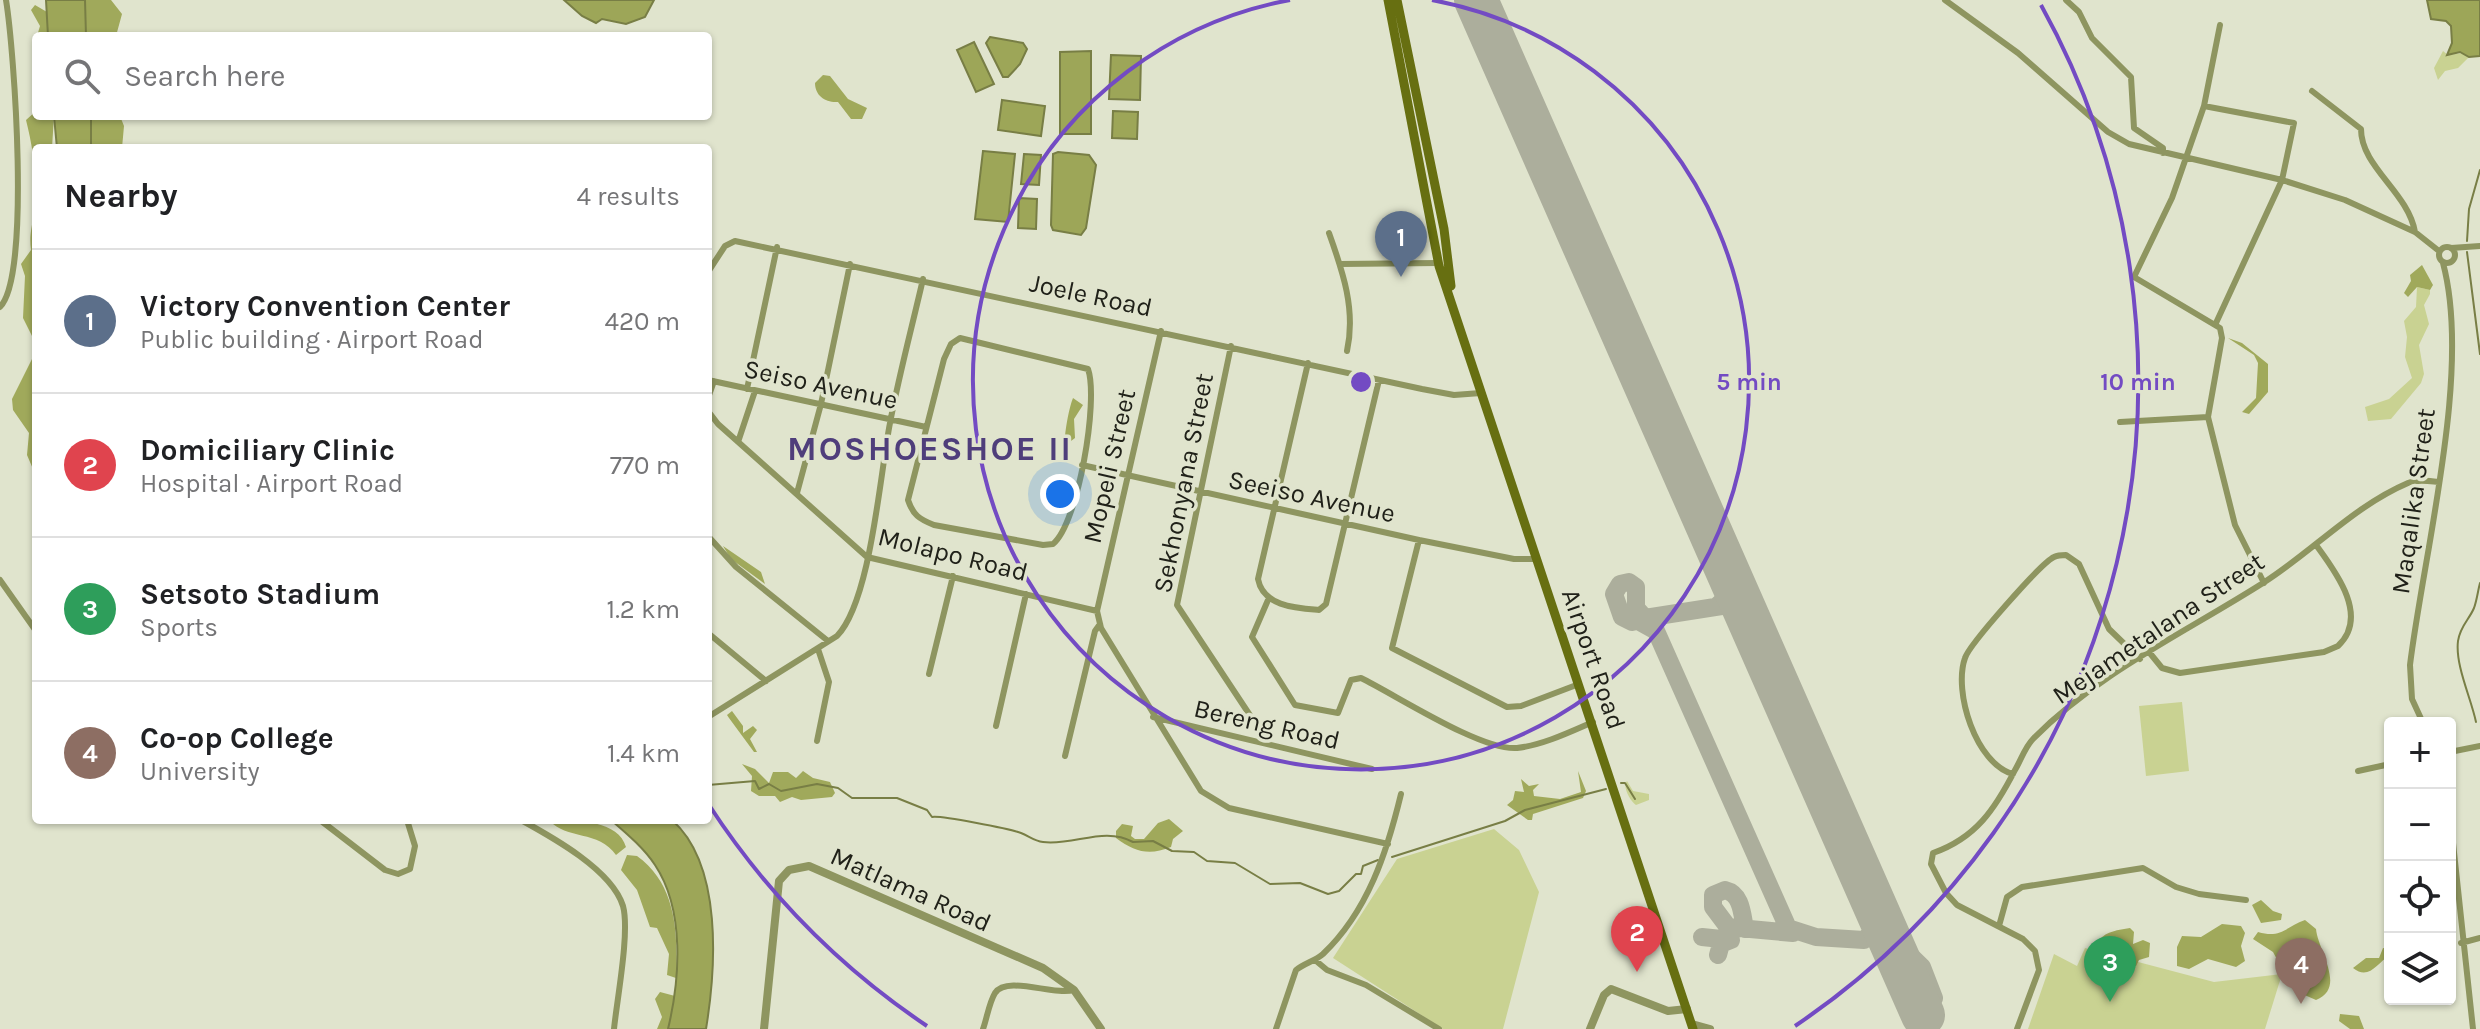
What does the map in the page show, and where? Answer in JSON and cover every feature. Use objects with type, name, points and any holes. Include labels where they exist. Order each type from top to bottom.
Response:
[{"type":"main road","name":"Airport Road","points":[[1388,0],[1438,263],[1692,1027]]},
{"type":"main road","name":"Airport Road","points":[[1397,0],[1444,229],[1455,309]]},
{"type":"street","points":[[0,307],[7,299],[13,280],[17,171],[15,81],[6,0]]},
{"type":"street","points":[[1945,0],[2018,53],[2108,132],[2142,148],[2282,180],[2345,200],[2415,232],[2439,251],[2480,246]]},
{"type":"street","points":[[2066,0],[2079,12],[2092,38],[2131,77],[2134,128],[2163,148],[2163,153]]},
{"type":"street","points":[[2220,25],[2204,106],[2186,158],[2134,277],[2216,323],[2222,338],[2208,417],[2235,525],[2264,583]]},
{"type":"street","points":[[2312,91],[2361,129],[2361,147],[2406,207],[2415,232]]},
{"type":"street","points":[[2204,106],[2294,123],[2282,180],[2216,323]]},
{"type":"street","points":[[1329,233],[1340,264],[1353,326],[1347,351]]},
{"type":"street","name":"Joele Road","points":[[712,267],[730,242],[777,247],[1379,380],[1454,395],[1481,393]]},
{"type":"street","points":[[738,442],[751,390],[777,247]]},
{"type":"street","points":[[2443,263],[2453,259],[2466,247]]},
{"type":"street","points":[[2451,248],[2453,259]]},
{"type":"street","name":"Maqalika Street","points":[[2420,717],[2412,699],[2410,665],[2446,428],[2450,359],[2448,283],[2439,251]]},
{"type":"street","name":"Maqalika Street","points":[[2448,283],[2453,259]]},
{"type":"street","points":[[1340,264],[1438,263]]},
{"type":"street","points":[[797,493],[821,404],[850,264]]},
{"type":"street","points":[[712,715],[818,649],[842,630],[848,619],[867,557],[890,421],[923,279]]},
{"type":"street","name":"Mopeli Street","points":[[1097,611],[1161,331]]},
{"type":"street","name":"Seiso Avenue","points":[[960,338],[1074,363],[1088,369],[1093,382],[1082,465],[1065,529],[1053,544],[934,525],[918,519],[908,500],[944,359],[951,344],[960,338]]},
{"type":"street","name":"Sekhonyana Street","points":[[1231,346],[1203,493],[1177,605],[1269,744]]},
{"type":"street","points":[[1308,363],[1258,579],[1260,590],[1268,600],[1319,610],[1326,604],[1379,380]]},
{"type":"street","name":"Seiso Avenue","points":[[712,381],[926,427]]},
{"type":"street","name":"Molapo Road","points":[[712,415],[867,557],[1097,611]]},
{"type":"street","points":[[2120,422],[2208,417]]},
{"type":"street","name":"Seeiso Avenue","points":[[1082,465],[1419,540],[1514,559],[1535,559]]},
{"type":"street","name":"Mejametalana Street","points":[[2017,1029],[2039,963],[2030,944],[1951,900],[1930,859],[1983,824],[2031,741],[2083,697],[2149,652],[2264,583],[2349,519],[2408,483],[2438,482]]},
{"type":"street","points":[[712,540],[736,567],[828,641]]},
{"type":"street","points":[[1419,540],[1392,648],[1507,707],[1521,706],[1580,683]]},
{"type":"street","points":[[2149,652],[2162,668],[2180,673],[2324,652],[2338,646],[2350,623],[2346,592],[2316,545]]},
{"type":"street","points":[[2013,774],[1997,764],[1972,734],[1966,713],[1962,668],[1967,653],[1984,631],[2049,561],[2066,555],[2079,564],[2104,621],[2140,659]]},
{"type":"street","points":[[929,674],[953,576]]},
{"type":"street","points":[[0,580],[32,625]]},
{"type":"street","points":[[996,726],[1026,594]]},
{"type":"street","points":[[1268,600],[1252,637],[1295,705],[1338,713],[1351,680],[1361,678],[1476,738],[1506,747],[1539,742],[1593,722]]},
{"type":"street","points":[[1097,611],[1100,624],[1153,717],[1192,780],[1211,799],[1229,808],[1388,844]]},
{"type":"street","points":[[1065,756],[1095,631],[1100,624]]},
{"type":"street","points":[[712,636],[766,681]]},
{"type":"street","points":[[817,741],[829,682],[818,649]]},
{"type":"street","name":"Bereng Road","points":[[1153,717],[1372,769]]},
{"type":"street","points":[[2456,751],[2480,746]]},
{"type":"street","points":[[2358,771],[2384,765]]},
{"type":"street","points":[[1276,1029],[1296,970],[1315,960],[1361,903],[1377,875],[1401,794]]},
{"type":"street","points":[[325,824],[385,870],[398,874],[410,869],[415,855],[408,824]]},
{"type":"street","points":[[528,824],[567,847],[600,874],[623,907],[614,1029]]},
{"type":"street","points":[[2454,861],[2473,1029]]},
{"type":"street","name":"Matlama Road","points":[[764,1029],[779,881],[798,867],[828,873],[894,906],[1059,977],[1074,990],[1101,1029]]},
{"type":"street","points":[[1999,926],[2007,897],[2022,887],[2143,868],[2176,887],[2199,894],[2246,900]]},
{"type":"street","points":[[2461,943],[2480,938],[2480,947]]},
{"type":"street","points":[[1315,960],[1439,1029]]},
{"type":"street","points":[[983,1029],[994,994],[1001,987],[1017,985],[1063,994],[1074,990]]},
{"type":"street","points":[[1590,1029],[1604,995],[1611,989],[1668,1011],[1687,1009]]},
{"type":"street","points":[[1692,1027],[1710,1029]]},
{"type":"shaded area","points":[[46,0],[85,0],[86,32],[48,32]]},
{"type":"shaded area","points":[[85,0],[111,0],[122,14],[117,32],[86,32]]},
{"type":"shaded area","points":[[564,0],[654,0],[645,17],[626,24],[602,19],[596,23],[582,16]]},
{"type":"shaded area","points":[[2427,0],[2480,0],[2480,56],[2469,57],[2460,52],[2447,55],[2452,43],[2451,26],[2446,21],[2431,19]]},
{"type":"shaded area","points":[[35,5],[47,12],[48,32],[38,32],[40,26],[31,10]]},
{"type":"shaded area","points":[[990,37],[1023,43],[1027,49],[1020,64],[1008,77],[1003,77],[986,43]]},
{"type":"shaded area","points":[[974,42],[994,84],[976,92],[957,50]]},
{"type":"shaded area","points":[[1091,51],[1091,134],[1060,134],[1060,52]]},
{"type":"shaded area","points":[[2443,51],[2448,55],[2464,53],[2469,57],[2458,68],[2445,71],[2438,80],[2434,68]]},
{"type":"shaded area","points":[[1111,55],[1141,56],[1140,100],[1109,99]]},
{"type":"shaded area","points":[[823,75],[830,76],[848,99],[867,108],[862,119],[851,119],[838,102],[825,100],[819,95],[815,83]]},
{"type":"shaded area","points":[[1002,100],[1045,106],[1041,136],[998,130]]},
{"type":"shaded area","points":[[1113,111],[1138,112],[1137,139],[1112,138]]},
{"type":"shaded area","points":[[32,115],[32,120],[54,120],[52,144],[32,144],[32,149],[26,120]]},
{"type":"shaded area","points":[[54,120],[91,120],[91,144],[57,144]]},
{"type":"shaded area","points":[[91,120],[122,120],[122,144],[91,144]]},
{"type":"shaded area","points":[[983,151],[1015,154],[1008,222],[975,219]]},
{"type":"shaded area","points":[[1024,154],[1041,155],[1039,185],[1021,184]]},
{"type":"shaded area","points":[[1053,154],[1089,155],[1096,165],[1086,228],[1081,235],[1053,230],[1051,225]]},
{"type":"shaded area","points":[[1019,198],[1037,199],[1036,229],[1018,228]]},
{"type":"shaded area","points":[[32,228],[32,336],[23,318],[25,276],[21,264],[31,250]]},
{"type":"shaded area","points":[[2422,265],[2433,285],[2430,290],[2417,287],[2408,297],[2404,293],[2411,281],[2410,275]]},
{"type":"shaded area","points":[[2417,287],[2430,290],[2424,305],[2429,324],[2419,345],[2424,374],[2421,383],[2391,419],[2368,421],[2365,407],[2389,399],[2412,378],[2405,357],[2407,337],[2404,321],[2416,307]]},
{"type":"shaded area","points":[[2228,338],[2242,343],[2268,364],[2268,392],[2249,414],[2242,412],[2256,398],[2258,363],[2254,355]]},
{"type":"shaded area","points":[[32,359],[32,467],[27,455],[29,433],[13,410],[12,399]]},
{"type":"shaded area","points":[[1073,398],[1083,405],[1074,419],[1075,438],[1071,441],[1065,436]]},
{"type":"shaded area","points":[[723,546],[761,572],[765,584],[731,559]]},
{"type":"shaded area","points":[[2182,702],[2189,771],[2146,776],[2139,706]]},
{"type":"shaded area","points":[[732,711],[743,726],[743,733],[753,726],[757,730],[750,739],[757,752],[727,715]]},
{"type":"shaded area","points":[[742,764],[755,769],[769,783],[773,772],[788,772],[796,778],[803,771],[813,778],[830,782],[835,793],[832,797],[801,800],[792,797],[780,802],[775,796],[759,796],[751,791],[752,776]]},
{"type":"shaded area","points":[[1578,771],[1586,791],[1583,798],[1533,814],[1532,820],[1507,805],[1513,800],[1515,791],[1524,792],[1521,779],[1529,786],[1539,784],[1533,790],[1534,796],[1560,799],[1581,792]]},
{"type":"shaded area","points":[[1627,781],[1633,791],[1649,794],[1649,800],[1636,805],[1626,790]]},
{"type":"shaded area","points":[[1169,819],[1183,831],[1173,839],[1171,847],[1142,851],[1116,838],[1116,831],[1122,824],[1133,826],[1131,836],[1135,839],[1144,839],[1158,823]]},
{"type":"shaded area","points":[[554,824],[597,824],[614,831],[626,847],[616,855],[601,842]]},
{"type":"shaded area","points":[[615,824],[676,824],[689,839],[700,863],[712,918],[712,977],[706,1029],[668,1029],[677,967],[675,923],[665,883],[651,859]]},
{"type":"shaded area","points":[[1494,829],[1519,850],[1539,892],[1503,1029],[1443,1029],[1333,958],[1397,859]]},
{"type":"shaded area","points":[[627,855],[637,856],[650,867],[667,895],[675,926],[676,978],[667,975],[669,954],[657,928],[650,927],[637,890],[621,870]]},
{"type":"shaded area","points":[[2261,900],[2273,911],[2282,914],[2281,920],[2261,923],[2252,905]]},
{"type":"shaded area","points":[[2305,920],[2316,929],[2330,978],[2325,994],[2316,1000],[2300,993],[2301,980],[2285,960],[2279,963],[2273,952],[2253,939],[2258,932],[2278,933]]},
{"type":"shaded area","points":[[2222,924],[2241,926],[2245,933],[2241,946],[2245,961],[2236,967],[2208,959],[2189,969],[2177,966],[2177,947],[2182,936],[2201,937]]},
{"type":"shaded area","points":[[2130,928],[2134,932],[2133,944],[2143,940],[2150,943],[2149,957],[2139,960],[2136,966],[2088,967],[2084,960],[2086,956],[2104,955],[2099,940],[2102,937]]},
{"type":"shaded area","points":[[2085,948],[2214,982],[2282,974],[2265,1029],[2028,1029],[2054,954],[2077,966]]},
{"type":"shaded area","points":[[2384,948],[2384,960],[2373,969],[2364,973],[2353,968],[2366,958],[2379,958]]},
{"type":"shaded area","points":[[660,992],[675,996],[668,1029],[657,1029],[662,1017],[655,999]]},
{"type":"shaded area","points":[[2340,1014],[2359,1016],[2364,1029],[2350,1029],[2339,1021]]},
{"type":"waterway","points":[[2467,241],[2469,209],[2480,170]]},
{"type":"waterway","points":[[2467,252],[2480,354]]},
{"type":"waterway","points":[[2476,722],[2458,650],[2459,636],[2474,608],[2480,583]]},
{"type":"waterway","points":[[712,785],[755,781],[759,789],[769,784],[781,791],[817,784],[838,788],[852,798],[897,798],[927,810],[932,817],[1004,829],[1043,842],[1100,836],[1133,842],[1153,841],[1172,851],[1194,852],[1207,861],[1235,863],[1270,884],[1300,883],[1328,894],[1339,891],[1356,874],[1361,874],[1363,866],[1378,860]]},
{"type":"waterway","points":[[1621,783],[1625,783],[1635,799]]},
{"type":"waterway","points":[[1392,857],[1505,821],[1525,810],[1606,789]]},
{"type":"taxiway","points":[[1717,606],[1726,598],[1732,579]]},
{"type":"taxiway","points":[[1647,619],[1632,622],[1622,617],[1614,594],[1620,584],[1629,582],[1636,587],[1636,608],[1645,618],[1728,605],[1740,609],[1750,620]]},
{"type":"taxiway","points":[[1638,621],[1656,631],[1788,928],[1816,937],[1864,940],[1876,930],[1879,913]]},
{"type":"taxiway","points":[[1745,929],[1744,923],[1742,911],[1735,896],[1725,890],[1713,895],[1713,907],[1728,927],[1793,933]]},
{"type":"taxiway","points":[[1888,934],[1922,967],[1934,998],[1927,1008],[1918,1010],[1908,1002],[1907,978]]},
{"type":"taxiway","points":[[1702,937],[1731,940],[1721,944],[1718,955]]},
{"type":"runway","points":[[1476,0],[1923,1015]]},
{"type":"place","name":"Victory Convention Center","points":[[1401,277]]},
{"type":"place","name":"Domiciliary Clinic","points":[[1637,972]]},
{"type":"place","name":"Setsoto Stadium","points":[[2110,1002]]},
{"type":"place","name":"Co-op College","points":[[2301,1004]]},
{"type":"district","name":"MOSHOESHOE II","points":[[930,448]]}]
